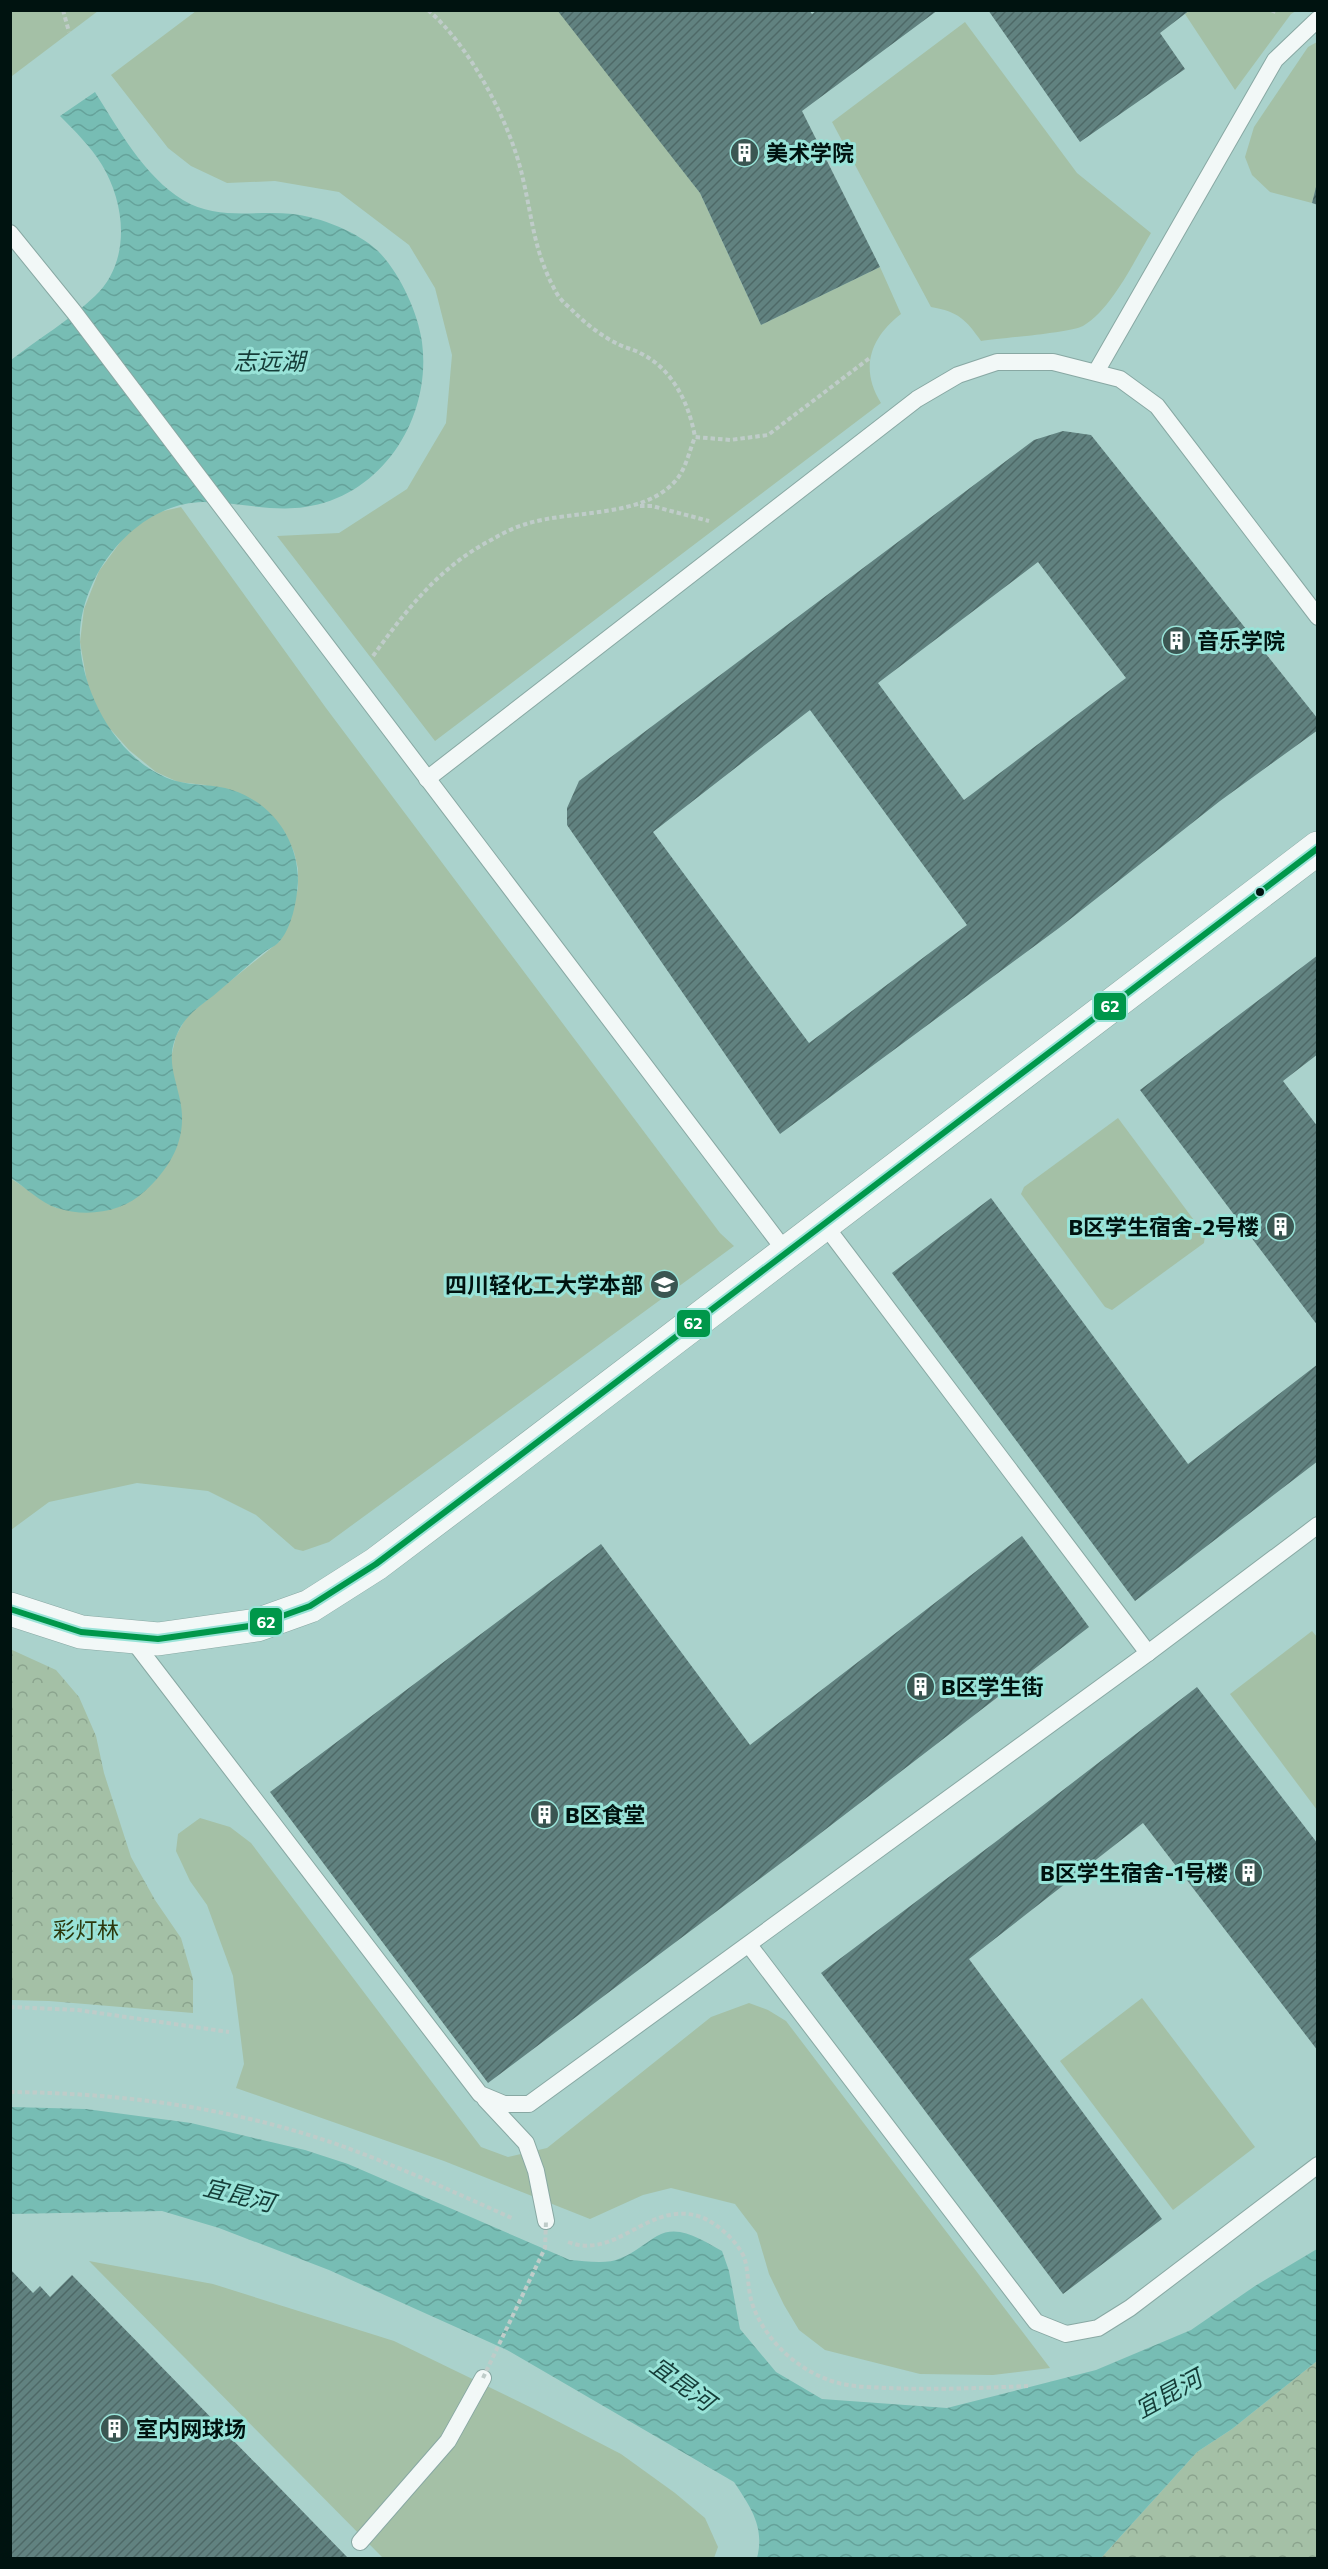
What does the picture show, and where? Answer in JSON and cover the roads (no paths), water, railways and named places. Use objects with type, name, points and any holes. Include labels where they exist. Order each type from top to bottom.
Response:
[{"type":"street","points":[[10,1609],[81,1632],[158,1639],[248,1627],[310,1606],[376,1564],[1317,848]]},
{"type":"lane","points":[[1095,372],[1275,60],[1317,19]]},
{"type":"lane","points":[[10,232],[786,1252]]},
{"type":"lane","points":[[427,779],[917,399],[958,375],[997,362],[1053,362],[1095,372],[1120,379],[1157,406],[1317,617]]},
{"type":"lane","points":[[824,1224],[1148,1653]]},
{"type":"lane","points":[[480,2094],[504,2104],[529,2104],[1148,1653],[1317,1525]]},
{"type":"lane","points":[[131,1638],[480,2094],[526,2143],[536,2171],[546,2221]]},
{"type":"lane","points":[[749,1945],[1036,2322],[1066,2334],[1098,2328],[1130,2308],[1317,2165]]},
{"type":"lane","points":[[360,2542],[448,2441],[483,2378]]},
{"type":"water","name":"志远湖","points":[[95,92],[123,137],[144,165],[169,190],[183,200],[223,213],[279,213],[315,218],[338,226],[370,244],[393,270],[412,306],[420,330],[423,370],[419,398],[410,424],[396,448],[379,470],[358,487],[333,500],[305,507],[267,508],[203,502],[178,506],[155,515],[133,530],[115,548],[88,594],[82,618],[80,643],[83,664],[97,706],[122,745],[156,773],[183,783],[232,790],[259,804],[270,813],[288,837],[297,866],[298,881],[293,914],[283,937],[195,1010],[187,1018],[175,1038],[172,1064],[180,1100],[182,1126],[176,1150],[170,1161],[145,1191],[126,1204],[104,1211],[80,1213],[51,1206],[11,1178],[11,360],[85,305],[107,282],[115,267],[121,233],[120,215],[110,181],[93,152],[60,116]]},
{"type":"water","name":"宜昆河","points":[[11,2107],[86,2109],[191,2123],[305,2150],[348,2164],[570,2260],[596,2262],[615,2260],[665,2233],[674,2231],[691,2235],[722,2251],[729,2271],[740,2329],[776,2372],[822,2399],[947,2408],[1096,2370],[1191,2330],[1255,2286],[1317,2249],[1317,2361],[1232,2429],[1197,2452],[1101,2558],[757,2558],[758,2527],[751,2509],[734,2482],[507,2350],[329,2270],[219,2228],[162,2211],[11,2214]]},
{"type":"place","name":"美术学院","points":[[745,152]]},
{"type":"place","name":"音乐学院","points":[[1176,640]]},
{"type":"place","name":"B区学生宿舍-2号楼","points":[[1280,1226]]},
{"type":"place","name":"四川轻化工大学本部","points":[[664,1284]]},
{"type":"place","name":"B区学生街","points":[[920,1686]]},
{"type":"place","name":"B区食堂","points":[[544,1814]]},
{"type":"place","name":"B区学生宿舍-1号楼","points":[[1249,1872]]},
{"type":"place","name":"室内网球场","points":[[115,2428]]},
{"type":"park label","name":"彩灯林","points":[[86,1929]]}]
